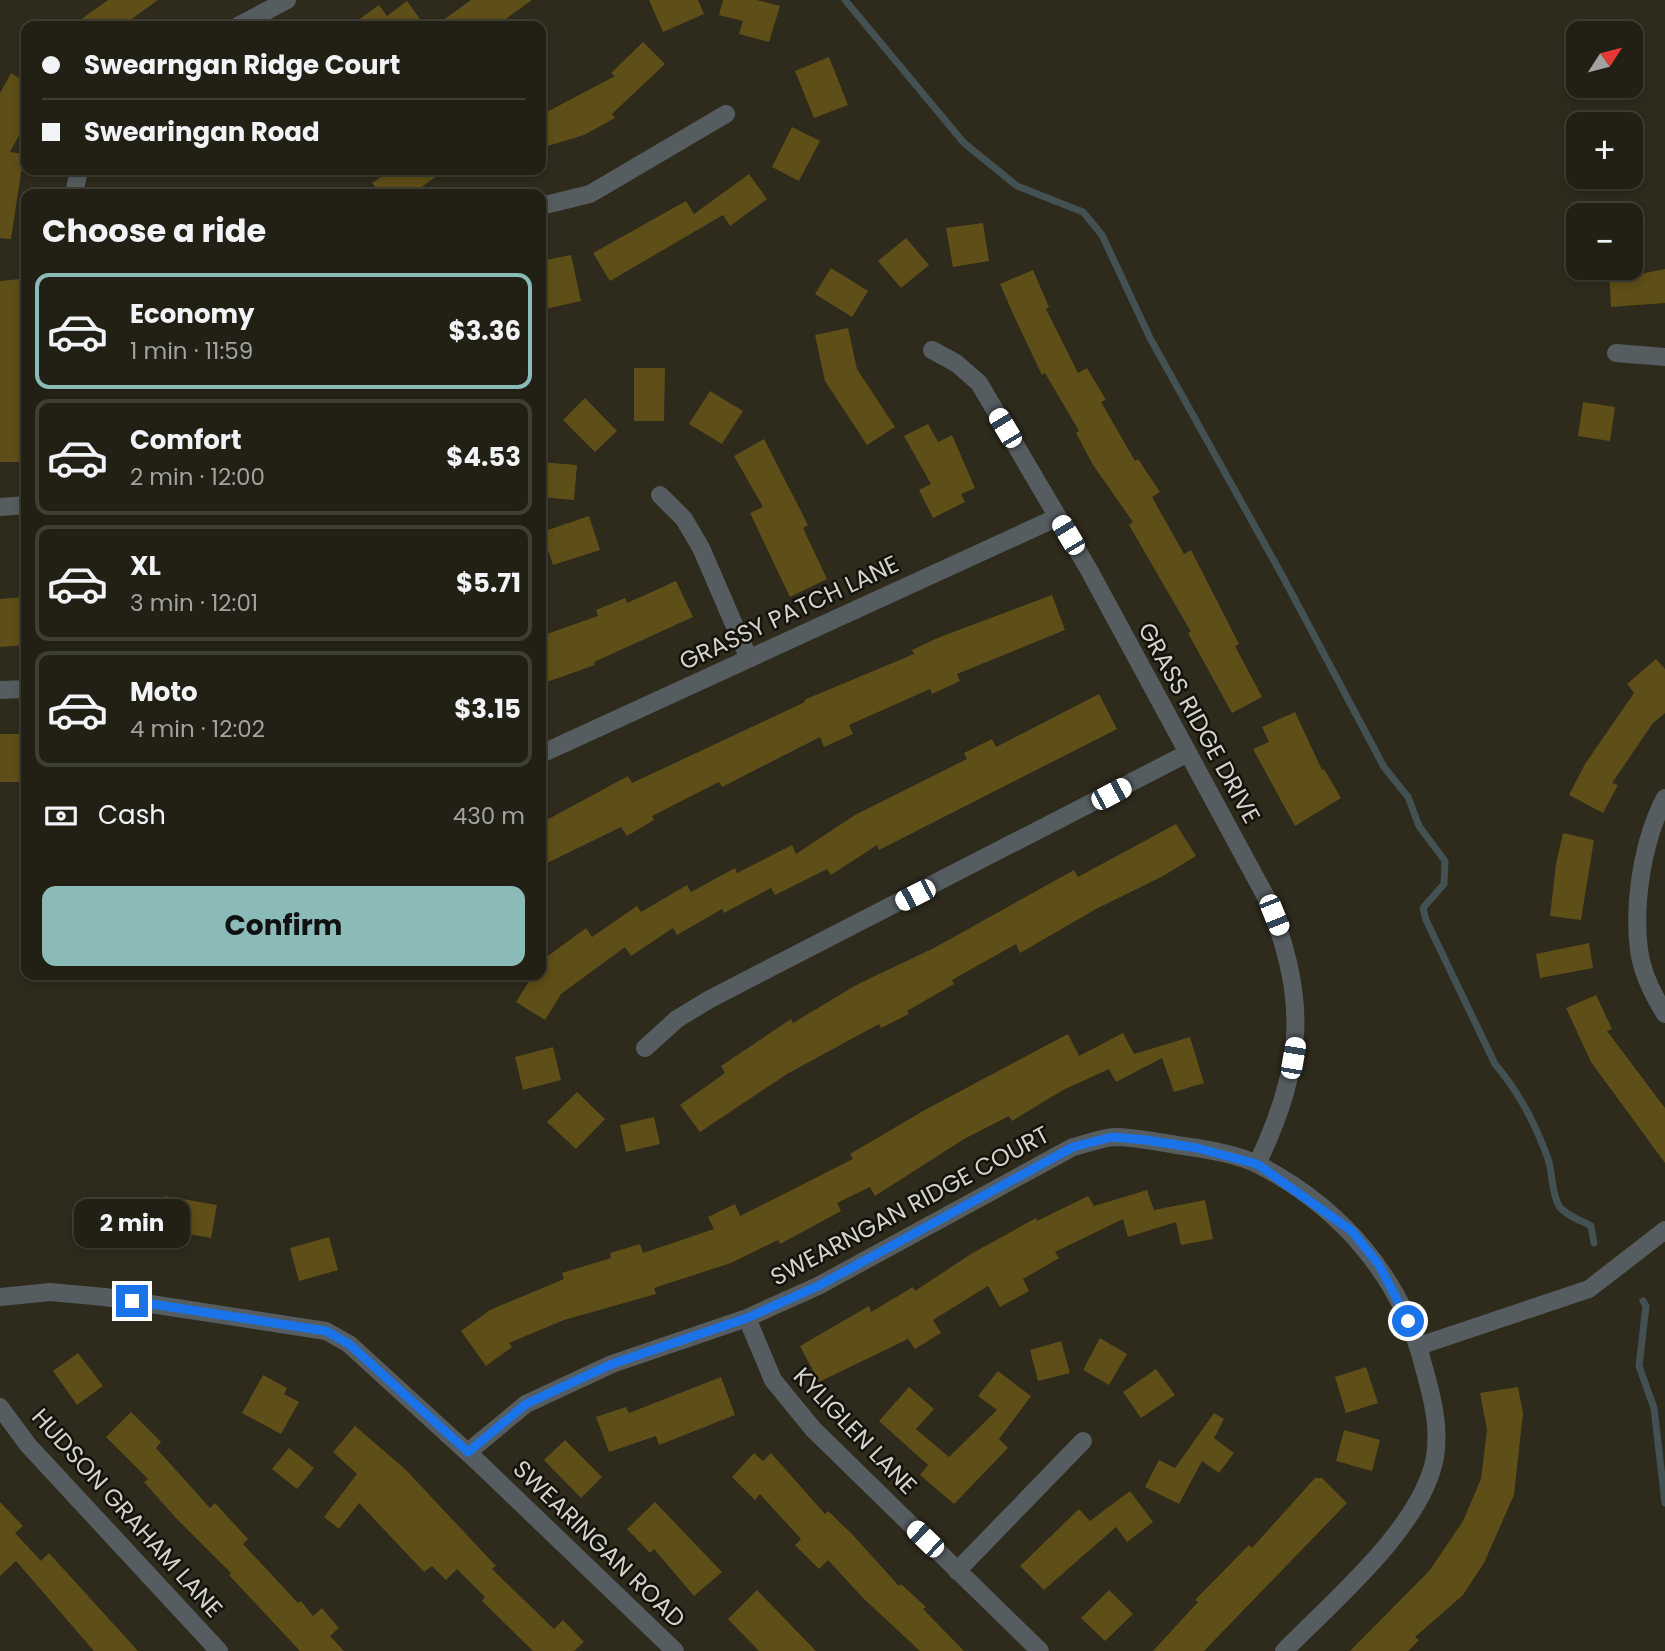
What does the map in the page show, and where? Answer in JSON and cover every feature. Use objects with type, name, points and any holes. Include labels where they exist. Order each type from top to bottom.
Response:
[{"type":"street","points":[[247,21],[287,0]]},
{"type":"street","points":[[546,205],[590,194],[726,114]]},
{"type":"street","name":"GRASS RIDGE DRIVE","points":[[932,350],[956,363],[979,383],[1058,517],[1266,897],[1292,967],[1296,1038],[1278,1119],[1257,1164]]},
{"type":"street","points":[[1616,353],[1665,357]]},
{"type":"street","points":[[660,495],[684,519],[701,548],[749,659]]},
{"type":"street","points":[[0,506],[21,505]]},
{"type":"street","name":"GRASSY PATCH LANE","points":[[546,752],[1058,517]]},
{"type":"street","points":[[0,690],[21,689]]},
{"type":"street","points":[[645,1048],[677,1019],[710,999],[1188,752]]},
{"type":"street","points":[[1665,798],[1645,860],[1638,910],[1639,952],[1653,994],[1665,1014]]},
{"type":"street","name":"SWEARNGAN RIDGE COURT","points":[[468,1452],[526,1404],[565,1384],[612,1364],[747,1318],[818,1286],[1073,1147],[1112,1137],[1197,1148],[1257,1164],[1352,1231],[1398,1295],[1419,1346],[1436,1416],[1435,1457],[1426,1486],[1407,1521],[1284,1651]]},
{"type":"street","points":[[1419,1346],[1589,1289],[1665,1230]]},
{"type":"street","name":"SWEARINGAN ROAD","points":[[0,1297],[22,1292],[77,1294],[326,1331],[349,1344],[468,1452],[675,1651]]},
{"type":"street","name":"KYLIGLEN LANE","points":[[747,1318],[773,1380],[805,1419],[1040,1651]]},
{"type":"street","name":"HUDSON GRAHAM LANE","points":[[0,1406],[28,1445],[219,1651]]},
{"type":"street","points":[[957,1571],[1083,1441]]},
{"type":"building","points":[[108,0],[158,0],[129,21],[79,21]]},
{"type":"building","points":[[471,0],[532,0],[503,21],[442,21]]},
{"type":"building","points":[[649,0],[698,0],[704,14],[663,32]]},
{"type":"building","points":[[723,0],[757,0],[780,6],[769,42],[739,34],[743,21],[719,15]]},
{"type":"building","points":[[407,1],[421,21],[357,21],[379,5],[387,16]]},
{"type":"building","points":[[643,42],[665,64],[612,114],[615,118],[584,135],[546,146],[546,112],[615,76],[611,73]]},
{"type":"building","points":[[829,57],[848,105],[814,118],[795,71]]},
{"type":"building","points":[[11,73],[21,79],[21,132],[10,152],[21,154],[21,174],[11,239],[0,238],[0,93]]},
{"type":"building","points":[[792,127],[820,141],[799,181],[772,167]]},
{"type":"building","points":[[749,174],[767,199],[730,226],[723,215],[610,281],[593,253],[686,201],[694,214]]},
{"type":"building","points":[[384,175],[438,175],[419,189],[377,189],[372,183]]},
{"type":"building","points":[[983,223],[989,261],[953,267],[946,228]]},
{"type":"building","points":[[906,238],[929,265],[901,288],[878,261]]},
{"type":"building","points":[[571,255],[581,301],[546,309],[546,260]]},
{"type":"building","points":[[831,268],[868,291],[852,317],[815,294]]},
{"type":"building","points":[[1665,269],[1665,303],[1611,307],[1610,280],[1643,280],[1643,273]]},
{"type":"building","points":[[1033,270],[1049,307],[1046,309],[1078,373],[1087,368],[1106,400],[1101,402],[1135,461],[1138,459],[1160,492],[1152,497],[1184,554],[1191,550],[1239,644],[1235,646],[1262,697],[1232,713],[1188,633],[1191,632],[1129,525],[1133,522],[1093,465],[1076,433],[1079,431],[1045,373],[1042,375],[1014,316],[1000,284]]},
{"type":"building","points":[[20,279],[21,462],[0,462],[0,281]]},
{"type":"building","points":[[848,328],[857,369],[895,427],[867,445],[825,381],[815,335]]},
{"type":"building","points":[[634,368],[665,368],[664,421],[634,421]]},
{"type":"building","points":[[710,391],[743,411],[722,444],[689,424]]},
{"type":"building","points":[[585,398],[617,431],[595,452],[563,420]]},
{"type":"building","points":[[1583,402],[1615,407],[1610,441],[1578,436]]},
{"type":"building","points":[[928,424],[938,442],[952,435],[975,488],[961,494],[965,502],[933,518],[919,490],[931,484],[904,436]]},
{"type":"building","points":[[764,439],[808,525],[803,528],[827,579],[790,597],[750,513],[763,507],[734,456]]},
{"type":"building","points":[[546,462],[577,465],[574,500],[546,497]]},
{"type":"building","points":[[589,516],[600,550],[553,565],[546,544],[546,531]]},
{"type":"building","points":[[676,581],[693,617],[594,662],[595,665],[546,682],[546,634],[598,616],[596,610],[625,598],[627,603]]},
{"type":"building","points":[[1052,595],[1065,630],[957,674],[960,681],[932,694],[930,689],[849,725],[853,734],[824,747],[820,737],[722,787],[719,782],[652,816],[654,820],[627,836],[621,827],[546,864],[546,820],[628,776],[632,783],[805,702],[804,700],[914,654],[912,650]]},
{"type":"building","points":[[21,597],[21,645],[0,647],[0,599]]},
{"type":"building","points":[[1656,659],[1665,669],[1665,713],[1653,723],[1612,783],[1618,785],[1603,813],[1569,795],[1585,764],[1634,693],[1627,684]]},
{"type":"building","points":[[1099,694],[1117,729],[879,850],[877,845],[831,875],[827,869],[775,895],[771,888],[724,913],[722,909],[677,935],[673,928],[631,956],[625,947],[561,994],[545,1020],[516,1002],[530,980],[546,980],[546,957],[586,928],[592,937],[637,906],[641,912],[687,885],[691,892],[735,868],[737,873],[792,845],[796,854],[855,815],[967,759],[964,753],[992,739],[996,747]]},
{"type":"building","points":[[1295,712],[1322,770],[1324,769],[1341,798],[1295,826],[1253,749],[1269,742],[1262,727]]},
{"type":"building","points":[[0,734],[21,734],[21,782],[0,782]]},
{"type":"building","points":[[1176,824],[1196,856],[1163,876],[1096,909],[1020,953],[1016,944],[952,980],[954,984],[907,1011],[909,1014],[881,1028],[879,1024],[787,1074],[700,1132],[680,1105],[725,1073],[721,1066],[791,1019],[793,1023],[858,984],[934,948],[1074,870],[1078,877]]},
{"type":"building","points":[[1563,833],[1594,840],[1581,920],[1550,916],[1556,864]]},
{"type":"building","points":[[1589,943],[1593,968],[1540,978],[1536,954]]},
{"type":"building","points":[[1596,995],[1612,1029],[1607,1031],[1665,1108],[1665,1163],[1591,1062],[1566,1008]]},
{"type":"building","points":[[1123,1033],[1134,1054],[1190,1037],[1204,1083],[1174,1092],[1162,1058],[1116,1082],[1109,1069],[1063,1090],[1012,1121],[1009,1116],[964,1139],[875,1196],[870,1187],[837,1203],[841,1211],[780,1244],[778,1240],[731,1263],[654,1288],[656,1294],[564,1320],[509,1343],[512,1347],[486,1366],[461,1331],[490,1310],[564,1279],[562,1273],[611,1258],[610,1253],[640,1244],[643,1253],[714,1229],[708,1217],[735,1204],[740,1216],[853,1159],[850,1154],[923,1111],[1068,1034],[1079,1056]]},
{"type":"building","points":[[553,1047],[561,1080],[523,1090],[515,1057]]},
{"type":"building","points":[[577,1092],[605,1119],[576,1149],[547,1122]]},
{"type":"building","points":[[654,1117],[660,1144],[626,1152],[620,1125]]},
{"type":"building","points":[[1147,1190],[1154,1210],[1205,1200],[1213,1239],[1181,1245],[1176,1222],[1128,1237],[1123,1219],[1055,1252],[1059,1258],[1023,1279],[1029,1291],[1000,1307],[988,1286],[933,1320],[941,1333],[915,1349],[908,1339],[819,1382],[800,1346],[869,1306],[871,1312],[913,1287],[915,1291],[971,1254],[1036,1218],[1037,1221],[1088,1196],[1094,1206]]},
{"type":"building","points":[[165,1196],[217,1205],[211,1238],[159,1229]]},
{"type":"building","points":[[329,1237],[338,1270],[299,1281],[290,1248]]},
{"type":"building","points":[[1100,1338],[1127,1354],[1109,1385],[1083,1370]]},
{"type":"building","points":[[1061,1341],[1070,1373],[1038,1381],[1030,1350]]},
{"type":"building","points":[[78,1353],[103,1386],[77,1405],[53,1371]]},
{"type":"building","points":[[1366,1367],[1378,1403],[1346,1413],[1335,1377]]},
{"type":"building","points":[[1156,1369],[1175,1395],[1141,1418],[1123,1392]]},
{"type":"building","points":[[998,1371],[1031,1396],[999,1439],[1008,1448],[954,1504],[920,1475],[928,1465],[879,1421],[909,1387],[934,1409],[916,1429],[949,1457],[997,1410],[978,1396]]},
{"type":"building","points":[[263,1375],[287,1388],[284,1394],[299,1402],[281,1434],[242,1413]]},
{"type":"building","points":[[721,1377],[735,1415],[659,1445],[656,1436],[609,1452],[596,1417],[626,1407],[629,1413]]},
{"type":"building","points":[[1518,1387],[1523,1413],[1514,1495],[1484,1563],[1463,1595],[1415,1637],[1419,1640],[1408,1651],[1350,1651],[1430,1570],[1463,1521],[1481,1479],[1487,1430],[1480,1393]]},
{"type":"building","points":[[131,1412],[161,1442],[156,1448],[210,1508],[215,1503],[248,1539],[243,1544],[298,1603],[301,1601],[313,1616],[322,1608],[339,1628],[330,1636],[344,1651],[300,1651],[229,1575],[231,1573],[175,1517],[144,1482],[148,1479],[106,1437]]},
{"type":"building","points":[[1214,1413],[1224,1419],[1214,1438],[1234,1453],[1219,1473],[1202,1461],[1179,1504],[1145,1487],[1159,1460],[1175,1468]]},
{"type":"building","points":[[355,1426],[405,1469],[496,1566],[492,1569],[554,1629],[563,1620],[584,1642],[574,1651],[533,1651],[482,1601],[485,1597],[457,1569],[446,1580],[432,1566],[424,1572],[359,1503],[339,1529],[324,1517],[357,1474],[333,1452]]},
{"type":"building","points":[[1344,1430],[1380,1440],[1372,1471],[1336,1461]]},
{"type":"building","points":[[565,1440],[602,1477],[581,1498],[544,1460]]},
{"type":"building","points":[[289,1448],[314,1468],[297,1489],[272,1469]]},
{"type":"building","points":[[754,1453],[763,1461],[771,1453],[825,1514],[828,1511],[851,1533],[899,1586],[901,1584],[926,1607],[923,1609],[964,1651],[920,1651],[863,1598],[828,1560],[819,1569],[795,1545],[801,1539],[760,1494],[755,1500],[732,1477]]},
{"type":"building","points":[[1315,1478],[1322,1478],[1347,1503],[1204,1651],[1153,1651],[1198,1602],[1195,1600],[1249,1545],[1252,1548]]},
{"type":"building","points":[[1130,1491],[1153,1522],[1127,1542],[1116,1527],[1044,1590],[1020,1566],[1079,1509],[1090,1521]]},
{"type":"building","points":[[0,1502],[23,1526],[15,1533],[41,1561],[49,1553],[138,1651],[94,1651],[16,1561],[0,1576]]},
{"type":"building","points":[[655,1502],[722,1572],[694,1596],[654,1549],[650,1553],[627,1529]]},
{"type":"building","points":[[757,1590],[816,1651],[759,1651],[728,1619]]},
{"type":"building","points":[[1109,1590],[1133,1614],[1105,1641],[1081,1618]]},
{"type":"waterway","points":[[845,0],[964,143],[1017,186],[1083,212],[1102,235],[1150,338],[1283,577],[1384,767],[1408,797],[1419,826],[1445,861],[1444,884],[1423,908],[1426,920],[1495,1064],[1519,1097],[1538,1134],[1548,1159],[1559,1206],[1569,1215],[1591,1226],[1594,1243]]},
{"type":"waterway","points":[[1643,1301],[1646,1306],[1639,1366],[1654,1408],[1665,1503]]},
{"type":"route","points":[[132,1301],[326,1331],[349,1344],[468,1452],[526,1404],[565,1384],[612,1364],[747,1318],[818,1286],[1073,1147],[1112,1137],[1197,1148],[1257,1164],[1293,1186],[1352,1231],[1398,1295],[1408,1321]]}]
